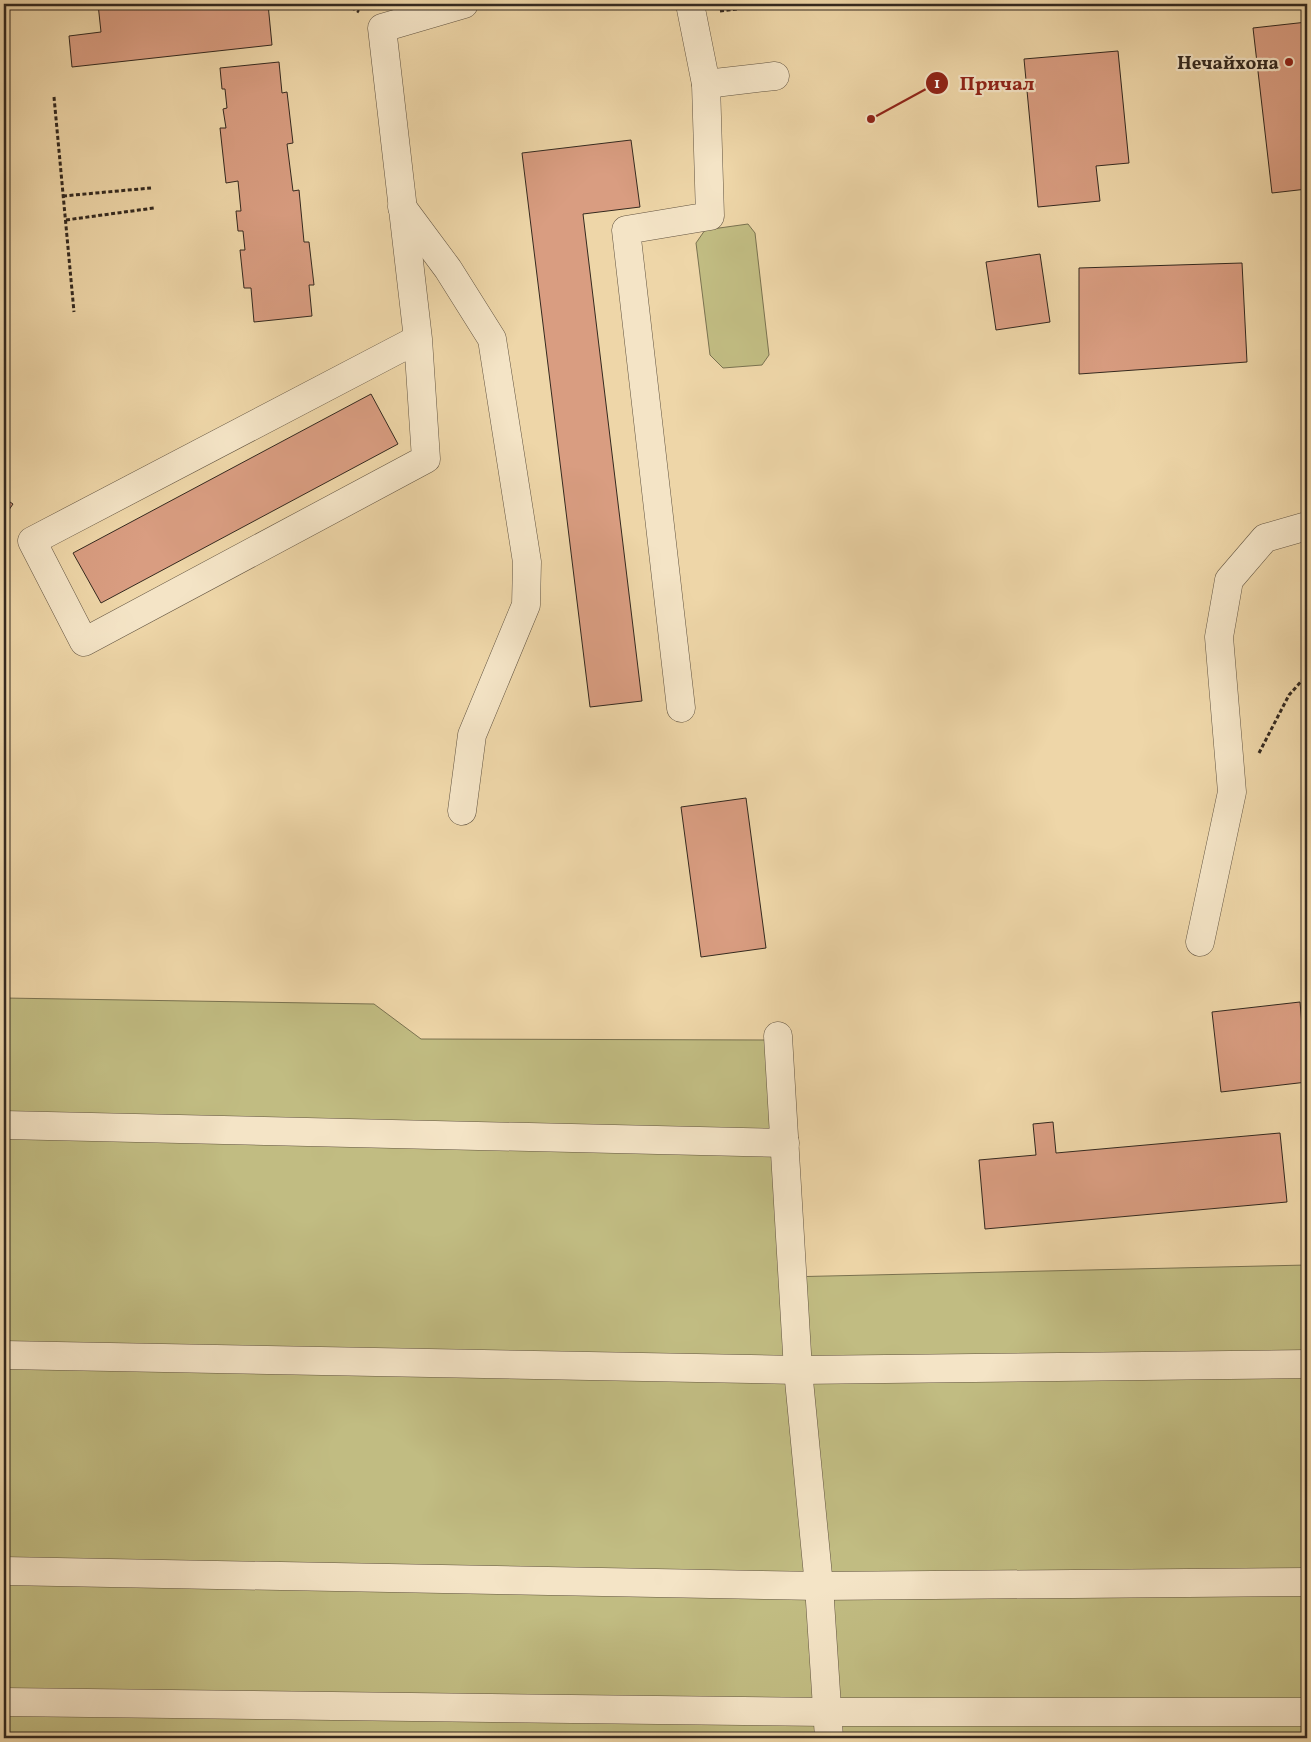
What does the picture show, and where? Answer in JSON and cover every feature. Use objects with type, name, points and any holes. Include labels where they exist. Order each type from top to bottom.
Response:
[{"type":"lane","points":[[418,340],[32,541],[84,642],[426,459],[418,340],[382,28],[464,4]]},
{"type":"lane","points":[[681,708],[626,230],[710,216],[706,84],[691,9]]},
{"type":"lane","points":[[706,84],[775,76]]},
{"type":"lane","points":[[402,206],[448,269],[492,339],[527,562],[526,606],[472,735],[462,811]]},
{"type":"lane","points":[[1200,942],[1232,792],[1219,637],[1229,580],[1266,538],[1307,526]]},
{"type":"lane","points":[[778,1036],[798,1370],[819,1586],[827,1725]]},
{"type":"lane","points":[[4,1125],[785,1143]]},
{"type":"lane","points":[[4,1355],[798,1370],[1307,1364]]},
{"type":"lane","points":[[4,1571],[819,1586],[1307,1582]]},
{"type":"lane","points":[[4,1702],[827,1725],[1307,1712]]},
{"type":"path","points":[[691,9],[777,4]]},
{"type":"path","points":[[54,97],[74,312]]},
{"type":"path","points":[[63,196],[151,188]]},
{"type":"path","points":[[66,220],[154,208]]},
{"type":"path","points":[[1232,792],[1256,759],[1289,696],[1307,675]]},
{"type":"shaded area","points":[[748,224],[755,233],[769,355],[762,365],[723,368],[710,355],[696,243],[705,230]]},
{"type":"shaded area","points":[[4,998],[374,1004],[421,1039],[769,1040],[784,1277],[1307,1265],[1307,1738],[4,1738]]},
{"type":"building","points":[[98,4],[268,4],[272,45],[72,67],[69,36],[101,32]]},
{"type":"building","points":[[1307,22],[1307,189],[1272,193],[1253,28]]},
{"type":"building","points":[[1118,51],[1129,163],[1096,166],[1100,201],[1038,207],[1024,59]]},
{"type":"building","points":[[279,62],[282,93],[287,92],[293,143],[287,144],[293,191],[299,190],[304,242],[309,242],[314,285],[309,285],[312,316],[254,322],[251,288],[244,288],[240,250],[245,250],[243,231],[238,231],[236,211],[241,211],[238,181],[226,183],[220,128],[226,128],[223,109],[227,108],[225,89],[222,89],[220,68]]},
{"type":"building","points":[[631,140],[640,207],[583,214],[642,701],[590,707],[522,153]]},
{"type":"building","points":[[1040,254],[1050,322],[996,330],[986,262]]},
{"type":"building","points":[[1242,263],[1247,362],[1079,374],[1079,268]]},
{"type":"building","points":[[371,394],[398,444],[101,603],[73,553]]},
{"type":"building","points":[[4,498],[13,504],[4,517]]},
{"type":"building","points":[[746,798],[766,948],[701,957],[681,807]]},
{"type":"building","points":[[1300,1002],[1307,1082],[1221,1092],[1212,1012]]},
{"type":"building","points":[[1053,1122],[1056,1153],[1280,1133],[1287,1202],[985,1229],[979,1160],[1036,1155],[1033,1124]]},
{"type":"place","name":"Нечайхона","points":[[1289,62]]},
{"type":"place","name":"Причал","points":[[871,119]]}]
